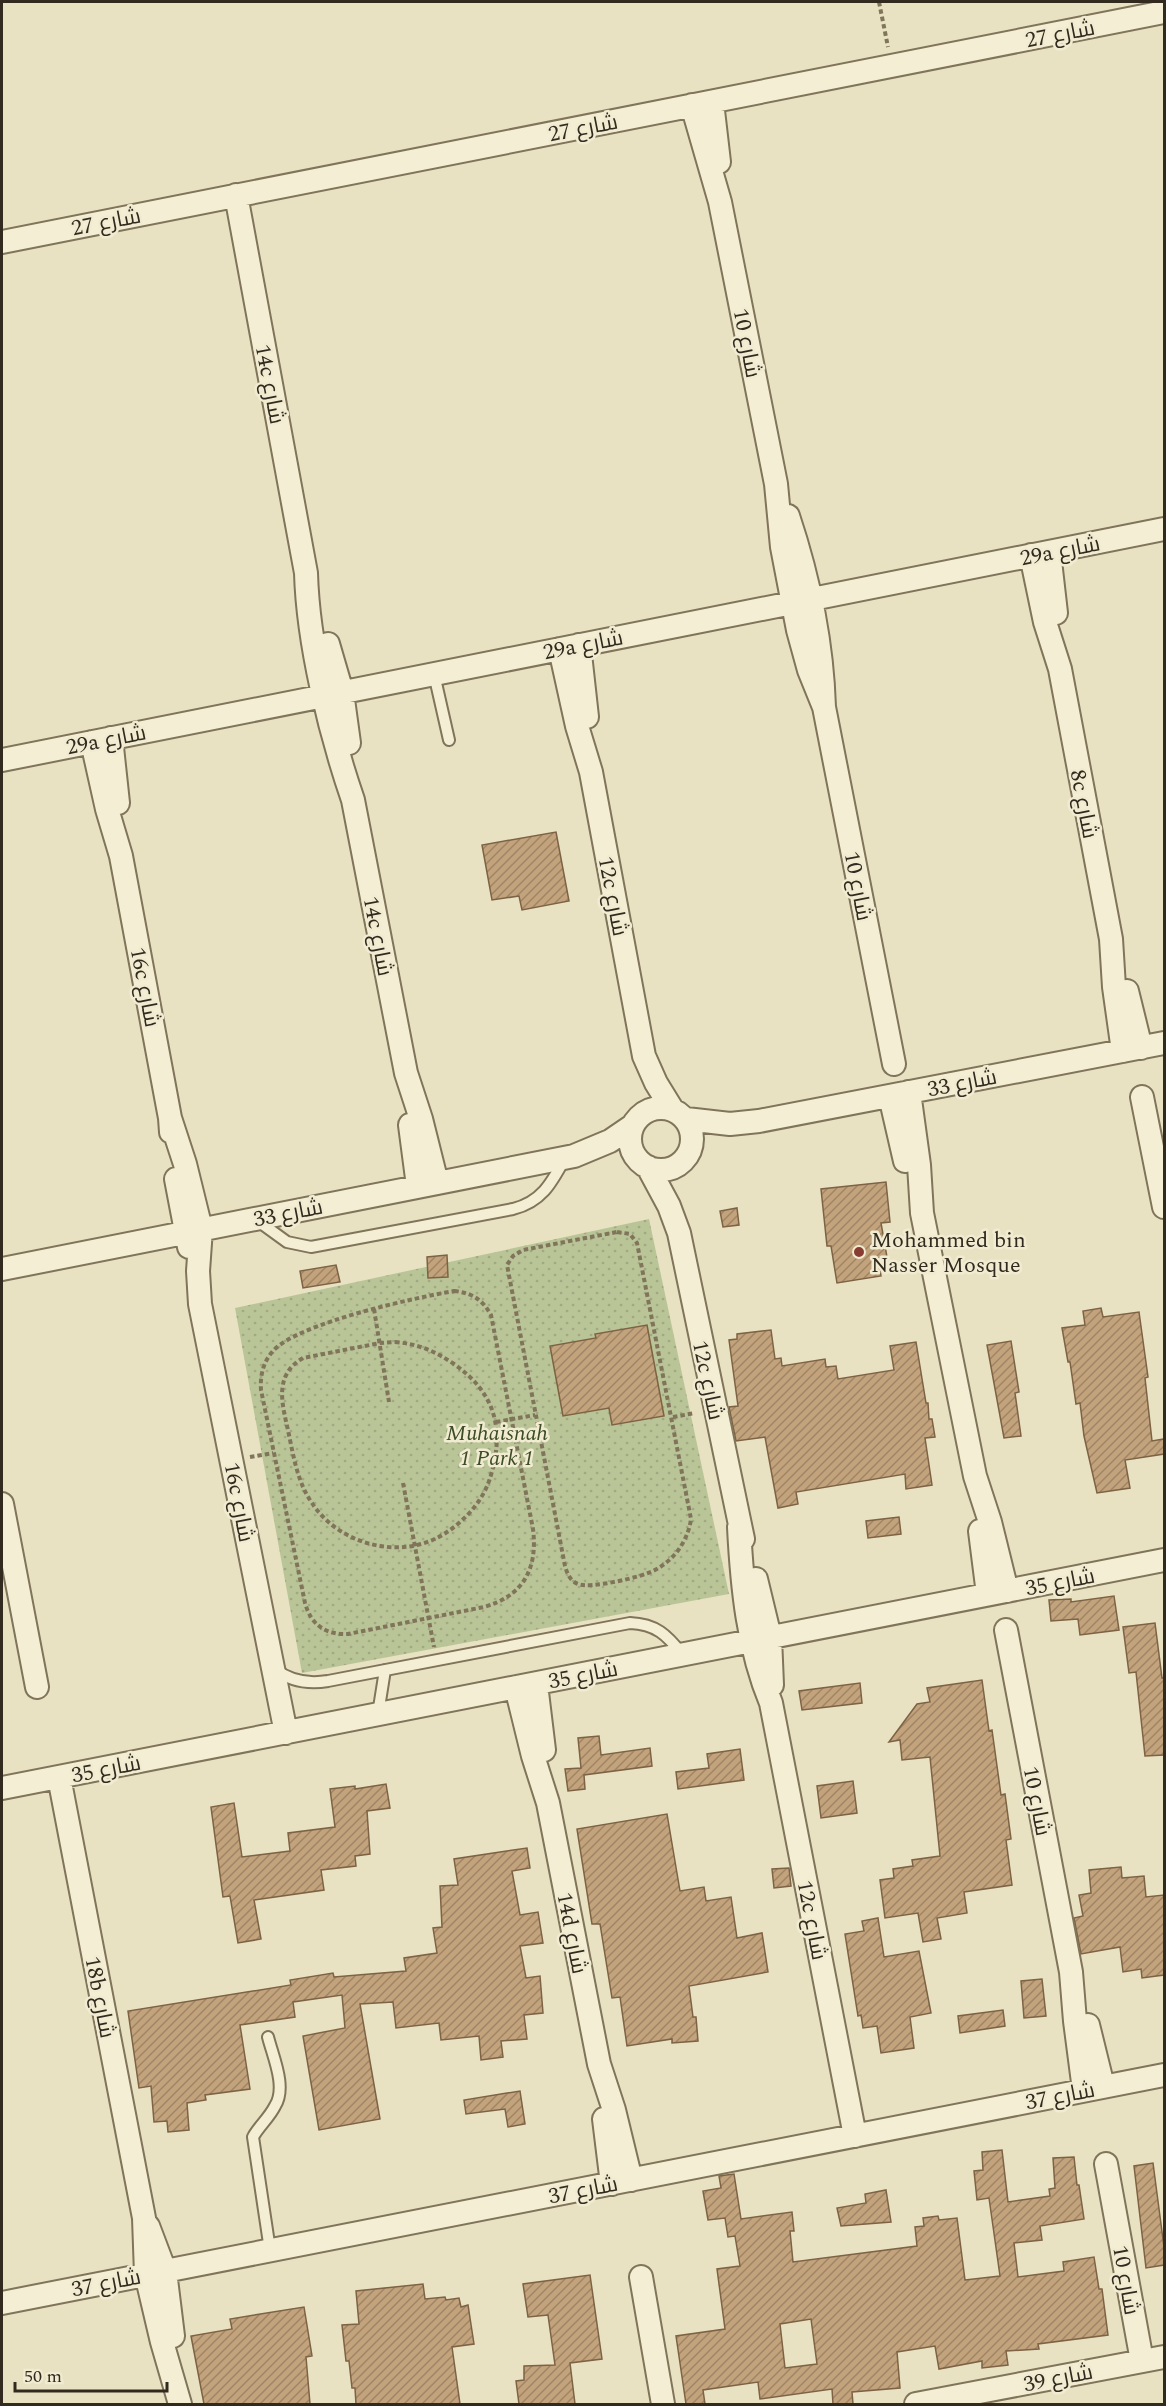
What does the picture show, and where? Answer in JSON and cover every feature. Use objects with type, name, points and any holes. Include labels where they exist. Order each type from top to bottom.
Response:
[{"type":"street","name":"شارع 27","points":[[2,242],[1164,12]]},
{"type":"street","name":"شارع 10","points":[[702,103],[720,166],[720,202],[776,484],[798,546],[802,601],[819,649],[824,707],[894,1064]]},
{"type":"street","name":"14c شارع","points":[[236,195],[306,573],[316,600],[333,694],[351,760],[353,800],[406,1073],[421,1119],[428,1185]]},
{"type":"street","name":"29a شارع","points":[[2,760],[1164,529]]},
{"type":"street","name":"8c شارع","points":[[1040,554],[1057,620],[1060,669],[1111,939],[1126,985],[1132,1050]]},
{"type":"street","name":"12c شارع","points":[[569,647],[589,732],[591,772],[644,1056],[656,1083],[679,1114]]},
{"type":"street","name":"16c شارع","points":[[101,740],[119,807],[121,856],[170,1118],[185,1164],[200,1304],[286,1733]]},
{"type":"street","name":"شارع 33","points":[[686,1156],[731,1130],[759,1121],[1164,1043]]},
{"type":"street","name":"12c شارع","points":[[634,1122],[642,1087],[644,1056]]},
{"type":"street","points":[[899,1094],[919,1165],[922,1214],[998,1593]]},
{"type":"street","points":[[1142,1097],[1164,1207]]},
{"type":"street","points":[[653,1108],[679,1114],[691,1128],[693,1138],[686,1156],[671,1169],[660,1170],[644,1165],[630,1145],[634,1122],[653,1108]]},
{"type":"street","name":"شارع 33","points":[[679,1114],[715,1123],[759,1121]]},
{"type":"street","name":"شارع 33","points":[[2,1269],[570,1157],[610,1141],[634,1122]]},
{"type":"street","name":"12c شارع","points":[[686,1156],[677,1205],[679,1233],[739,1527],[743,1575],[761,1639],[759,1673],[771,1704],[855,2136]]},
{"type":"street","name":"شارع 33","points":[[570,1157],[613,1157],[644,1165]]},
{"type":"street","name":"12c شارع","points":[[644,1165],[669,1206],[679,1233]]},
{"type":"street","points":[[2,1504],[37,1687]]},
{"type":"street","name":"شارع 35","points":[[2,1788],[1164,1560]]},
{"type":"street","name":"شارع 10","points":[[1006,1630],[1071,1972],[1075,2021],[1093,2088]]},
{"type":"street","name":"14d شارع","points":[[526,1685],[533,1756],[548,1803],[599,2064],[603,2113],[622,2182]]},
{"type":"street","name":"18b شارع","points":[[59,1777],[156,2272],[162,2342],[178,2396]]},
{"type":"street","name":"شارع 37","points":[[2,2302],[1164,2074]]},
{"type":"street","name":"شارع 10","points":[[1106,2164],[1142,2361]]},
{"type":"street","points":[[640,2277],[663,2404]]},
{"type":"street","name":"شارع 39","points":[[916,2404],[1164,2357]]},
{"type":"lane","points":[[434,674],[449,740]]},
{"type":"lane","points":[[255,1218],[286,1242],[311,1246],[513,1209],[523,1207],[542,1196],[570,1157]]},
{"type":"lane","points":[[273,1668],[291,1678],[316,1683],[630,1623],[656,1627],[666,1634],[682,1654]]},
{"type":"lane","points":[[378,1714],[385,1670]]},
{"type":"lane","points":[[268,2037],[280,2087],[280,2097],[253,2137],[270,2250]]},
{"type":"path","points":[[879,2],[892,66]]},
{"type":"path","points":[[617,1232],[630,1234],[637,1243],[691,1511],[690,1527],[685,1542],[669,1560],[655,1570],[628,1578],[584,1585],[578,1584],[569,1577],[535,1415],[507,1271],[509,1260],[523,1250],[617,1232]]},
{"type":"path","points":[[454,1292],[466,1293],[486,1305],[492,1315],[513,1419],[535,1544],[529,1572],[521,1585],[498,1603],[429,1618],[338,1635],[320,1628],[313,1621],[305,1603],[261,1390],[261,1379],[267,1359],[281,1344],[332,1322],[374,1309],[454,1292]]},
{"type":"path","points":[[374,1309],[389,1402]]},
{"type":"path","points":[[380,1343],[410,1344],[439,1354],[472,1377],[493,1408],[496,1422],[493,1468],[480,1498],[469,1514],[449,1531],[415,1546],[385,1546],[360,1540],[332,1526],[320,1515],[297,1473],[282,1401],[281,1384],[295,1362],[311,1356],[380,1343]]},
{"type":"path","points":[[496,1422],[535,1415]]},
{"type":"path","points":[[403,1483],[436,1659]]},
{"type":"green space","name":"Muhaisnah 1 Park 1","points":[[649,1219],[729,1594],[302,1673],[235,1308]]},
{"type":"building","points":[[556,832],[569,901],[522,910],[519,896],[492,900],[482,845]]},
{"type":"building","points":[[886,1182],[890,1222],[881,1223],[887,1257],[878,1258],[881,1276],[837,1283],[831,1246],[827,1246],[821,1189]]},
{"type":"building","points":[[737,1208],[739,1225],[723,1227],[720,1211]]},
{"type":"building","points":[[447,1255],[448,1277],[428,1278],[427,1257]]},
{"type":"building","points":[[336,1265],[340,1282],[303,1288],[300,1271]]},
{"type":"building","points":[[1101,1308],[1103,1317],[1139,1312],[1148,1377],[1145,1378],[1152,1441],[1164,1439],[1164,1454],[1125,1460],[1130,1488],[1097,1493],[1084,1436],[1080,1403],[1076,1404],[1062,1328],[1085,1325],[1083,1311]]},
{"type":"building","points":[[647,1325],[664,1416],[612,1425],[609,1408],[563,1416],[550,1346],[596,1338],[595,1334]]},
{"type":"building","points":[[771,1330],[775,1359],[781,1358],[782,1366],[825,1359],[826,1367],[836,1366],[838,1379],[894,1370],[890,1346],[916,1342],[929,1419],[932,1419],[935,1437],[925,1438],[932,1485],[906,1489],[905,1474],[796,1492],[798,1504],[778,1508],[765,1437],[736,1441],[729,1407],[738,1406],[729,1340],[737,1339],[737,1334]]},
{"type":"building","points":[[1011,1341],[1019,1392],[1015,1393],[1021,1436],[1004,1438],[987,1345]]},
{"type":"building","points":[[899,1517],[901,1534],[868,1538],[866,1521]]},
{"type":"building","points":[[1114,1596],[1119,1630],[1080,1635],[1078,1619],[1051,1621],[1049,1600],[1071,1599],[1071,1602]]},
{"type":"building","points":[[1155,1623],[1162,1678],[1164,1678],[1164,1755],[1145,1756],[1136,1672],[1129,1673],[1123,1627]]},
{"type":"building","points":[[982,1680],[1001,1795],[1005,1794],[1011,1839],[1006,1840],[1012,1885],[964,1892],[967,1913],[937,1918],[941,1939],[923,1942],[918,1913],[885,1918],[880,1880],[894,1878],[893,1869],[913,1866],[912,1860],[940,1856],[930,1757],[902,1760],[900,1740],[889,1742],[917,1704],[930,1702],[927,1688]]},
{"type":"building","points":[[860,1683],[862,1703],[802,1710],[799,1691]]},
{"type":"building","points":[[599,1736],[601,1755],[650,1748],[652,1766],[584,1775],[585,1789],[568,1791],[565,1769],[581,1768],[578,1738]]},
{"type":"building","points":[[740,1749],[744,1780],[678,1789],[676,1772],[709,1768],[707,1754]]},
{"type":"building","points":[[853,1781],[857,1813],[821,1818],[817,1786]]},
{"type":"building","points":[[386,1784],[390,1808],[367,1811],[370,1854],[355,1856],[356,1866],[321,1870],[324,1890],[254,1900],[261,1939],[238,1943],[230,1896],[223,1897],[211,1807],[234,1803],[242,1857],[290,1851],[288,1833],[335,1827],[330,1789],[355,1786],[355,1789]]},
{"type":"building","points":[[667,1814],[680,1891],[704,1887],[706,1901],[731,1897],[737,1938],[762,1933],[768,1972],[689,1986],[693,2017],[696,2017],[698,2041],[672,2043],[672,2039],[627,2046],[620,1997],[612,1998],[600,1924],[592,1924],[577,1829]]},
{"type":"building","points":[[527,1848],[530,1868],[512,1871],[520,1915],[538,1912],[543,1943],[520,1946],[526,1978],[540,1976],[543,2013],[524,2015],[527,2039],[501,2041],[503,2057],[481,2060],[479,2036],[441,2040],[439,2023],[396,2028],[393,2002],[360,2004],[380,2119],[319,2130],[303,2036],[345,2028],[342,1995],[293,2002],[295,2017],[240,2025],[250,2089],[205,2095],[206,2100],[187,2103],[189,2130],[168,2132],[167,2121],[154,2122],[151,2086],[139,2088],[128,2011],[291,1985],[290,1980],[333,1973],[334,1977],[406,1971],[404,1958],[437,1953],[433,1928],[442,1927],[440,1886],[458,1885],[454,1859]]},
{"type":"building","points":[[1121,1867],[1122,1878],[1144,1876],[1146,1897],[1164,1895],[1164,1975],[1142,1978],[1141,1969],[1123,1972],[1120,1947],[1081,1954],[1074,1918],[1083,1916],[1079,1895],[1091,1893],[1089,1870]]},
{"type":"building","points":[[789,1868],[791,1886],[774,1888],[772,1869]]},
{"type":"building","points":[[878,1918],[884,1957],[919,1951],[931,2013],[910,2017],[914,2048],[881,2053],[877,2026],[863,2028],[861,2015],[858,2016],[845,1934],[864,1931],[862,1921]]},
{"type":"building","points":[[1042,1979],[1046,2016],[1024,2018],[1021,1981]]},
{"type":"building","points":[[1003,2010],[1005,2026],[960,2033],[958,2016]]},
{"type":"building","points":[[520,2091],[525,2124],[508,2127],[505,2109],[466,2114],[464,2100]]},
{"type":"building","points":[[1002,2150],[1008,2202],[1050,2196],[1049,2189],[1055,2188],[1053,2158],[1074,2157],[1084,2219],[1040,2226],[1042,2240],[1014,2243],[1018,2277],[1064,2271],[1063,2262],[1094,2257],[1099,2289],[1102,2289],[1108,2335],[1038,2344],[1039,2349],[1006,2351],[1008,2365],[982,2368],[982,2361],[939,2369],[935,2346],[897,2352],[900,2388],[852,2392],[853,2404],[833,2404],[832,2389],[760,2399],[758,2382],[703,2390],[705,2404],[686,2404],[676,2336],[725,2329],[717,2269],[740,2266],[735,2236],[728,2237],[725,2218],[708,2220],[703,2191],[721,2188],[719,2176],[734,2174],[741,2219],[792,2212],[794,2231],[790,2231],[793,2262],[917,2246],[915,2227],[924,2226],[923,2218],[938,2216],[939,2220],[957,2218],[965,2280],[1000,2276],[989,2198],[977,2200],[974,2171],[983,2170],[982,2152]],"holes":[[[811,2319],[817,2364],[785,2368],[780,2324]]]},
{"type":"building","points":[[1153,2163],[1164,2247],[1164,2265],[1146,2268],[1134,2166]]},
{"type":"building","points":[[886,2190],[891,2222],[841,2226],[837,2208],[866,2203],[865,2194]]},
{"type":"building","points":[[590,2275],[602,2359],[570,2363],[575,2404],[519,2404],[516,2381],[524,2380],[524,2366],[555,2365],[548,2315],[528,2317],[523,2284]]},
{"type":"building","points":[[423,2284],[425,2299],[459,2298],[461,2307],[468,2305],[474,2344],[452,2347],[460,2404],[356,2404],[349,2361],[346,2361],[342,2325],[359,2324],[356,2291]]},
{"type":"building","points":[[304,2307],[312,2356],[306,2357],[310,2404],[204,2404],[191,2336],[232,2329],[230,2319]]},
{"type":"place","name":"Mohammed bin Nasser Mosque","points":[[859,1252]]}]
